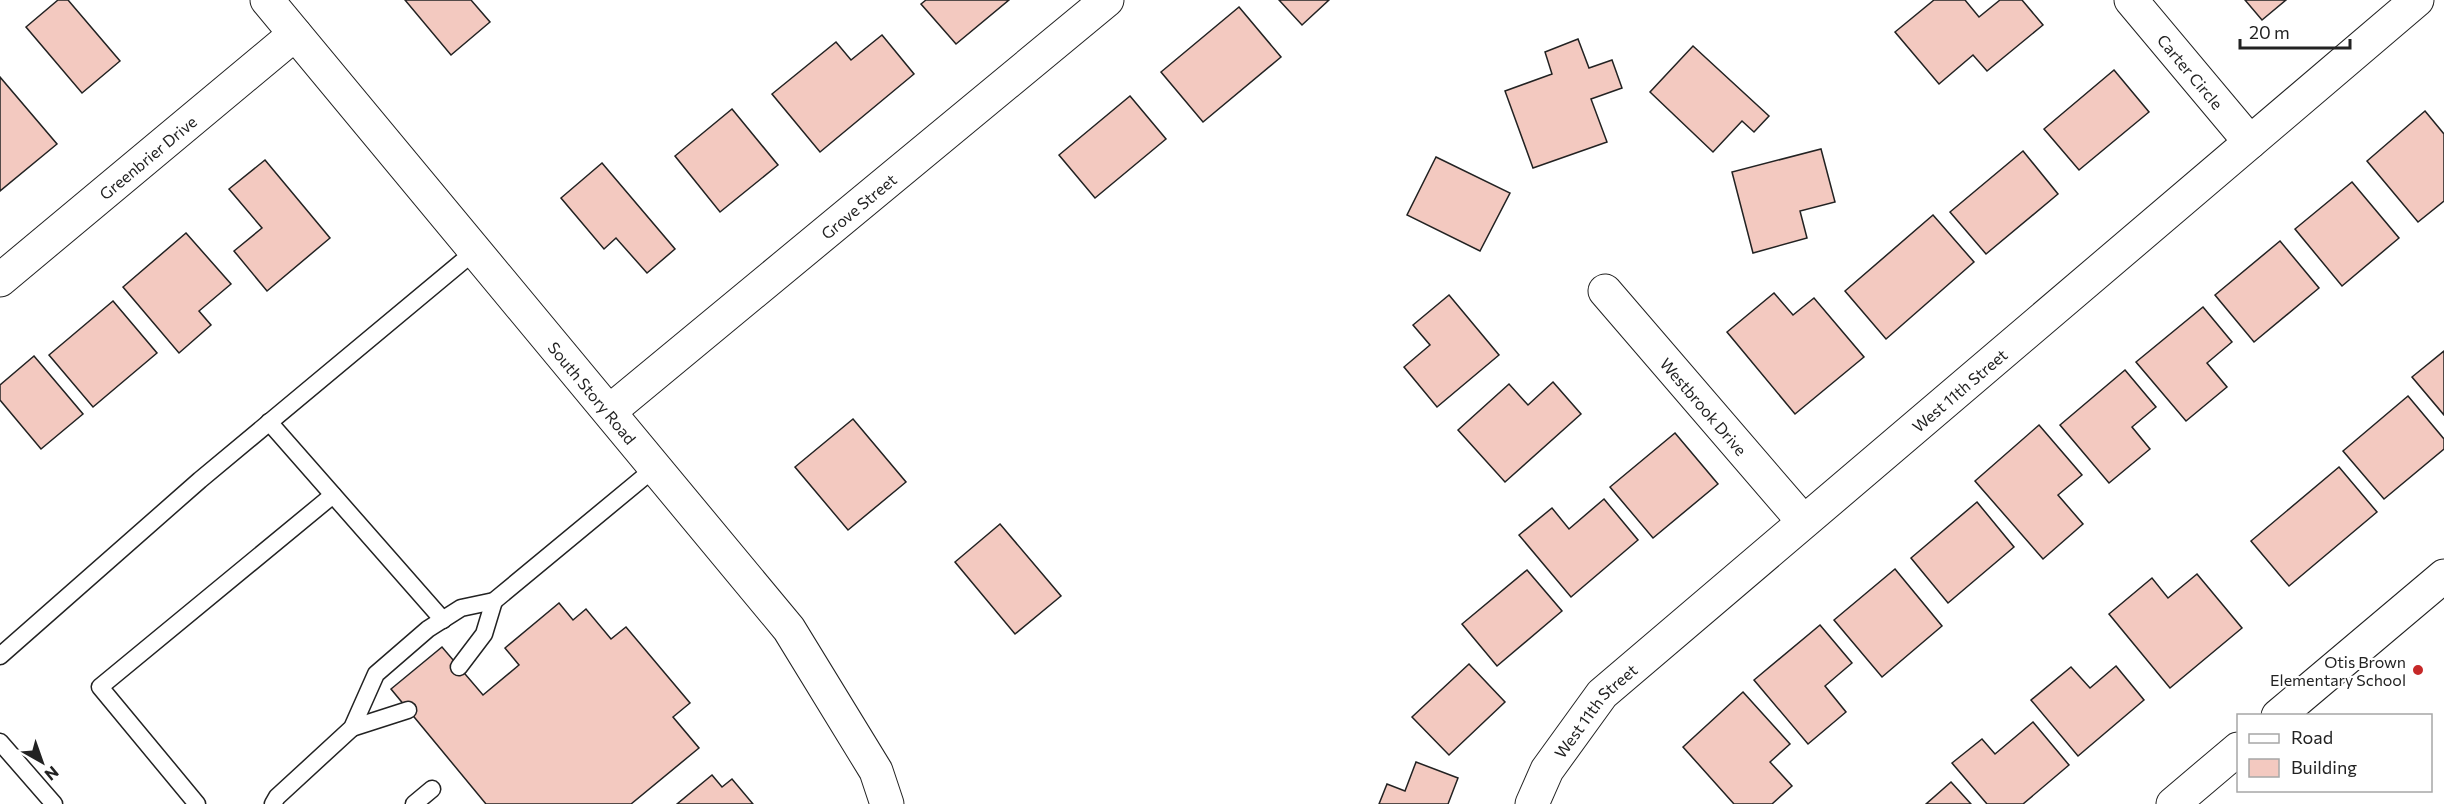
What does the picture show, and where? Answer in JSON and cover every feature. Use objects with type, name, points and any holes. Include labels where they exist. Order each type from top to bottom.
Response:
[{"type":"street","name":"South Story Road","points":[[267,0],[789,629],[876,771],[887,804]]},
{"type":"street","name":"Grove Street","points":[[610,411],[1107,0]]},
{"type":"street","name":"Carter Circle","points":[[2131,0],[2250,142]]},
{"type":"street","name":"West 11th Street","points":[[1532,804],[1547,770],[1602,694],[2417,0]]},
{"type":"street","name":"Greenbrier Drive","points":[[0,280],[295,34]]},
{"type":"street","name":"Westbrook Drive","points":[[1605,291],[1803,521]]},
{"type":"street","points":[[2280,714],[2444,576]]},
{"type":"street","points":[[2173,804],[2237,750]]},
{"type":"lane","points":[[0,656],[200,480],[476,251]]},
{"type":"lane","points":[[269,422],[443,620]]},
{"type":"lane","points":[[352,729],[376,674],[428,629],[461,608],[494,601],[656,467]]},
{"type":"lane","points":[[197,804],[100,687],[333,495]]},
{"type":"lane","points":[[459,667],[484,634],[494,601]]},
{"type":"lane","points":[[273,804],[277,797],[352,729],[408,710]]},
{"type":"lane","points":[[0,742],[54,804]]},
{"type":"lane","points":[[414,804],[432,789]]},
{"type":"building","points":[[58,0],[68,0],[120,61],[82,93],[26,27]]},
{"type":"building","points":[[405,0],[471,0],[490,22],[451,55]]},
{"type":"building","points":[[926,0],[1009,0],[956,44],[921,4]]},
{"type":"building","points":[[1279,0],[1329,0],[1302,25]]},
{"type":"building","points":[[1934,0],[1965,0],[1979,17],[2000,0],[2022,0],[2043,25],[1987,71],[1973,55],[1939,84],[1895,32]]},
{"type":"building","points":[[2245,0],[2286,0],[2262,20]]},
{"type":"building","points":[[1239,7],[1281,57],[1203,122],[1161,72]]},
{"type":"building","points":[[882,35],[914,74],[820,152],[772,94],[836,42],[851,60]]},
{"type":"building","points":[[1578,39],[1589,68],[1612,60],[1622,88],[1591,99],[1607,142],[1533,168],[1505,91],[1552,74],[1545,52]]},
{"type":"building","points":[[1693,46],[1769,116],[1754,132],[1742,121],[1713,152],[1650,92]]},
{"type":"building","points":[[2114,70],[2149,112],[2079,170],[2044,129]]},
{"type":"building","points":[[0,77],[57,144],[0,191]]},
{"type":"building","points":[[1130,96],[1166,139],[1095,198],[1059,155]]},
{"type":"building","points":[[732,109],[778,165],[720,212],[675,156]]},
{"type":"building","points":[[2425,111],[2444,134],[2444,201],[2418,222],[2367,161]]},
{"type":"building","points":[[1821,149],[1835,202],[1800,211],[1807,238],[1753,253],[1732,172]]},
{"type":"building","points":[[2023,151],[2058,194],[1986,254],[1950,212]]},
{"type":"building","points":[[1436,157],[1510,193],[1480,251],[1407,215]]},
{"type":"building","points":[[265,160],[330,238],[267,291],[234,251],[262,228],[229,189]]},
{"type":"building","points":[[602,163],[675,249],[647,273],[616,238],[604,249],[561,198]]},
{"type":"building","points":[[2352,182],[2399,238],[2342,286],[2295,229]]},
{"type":"building","points":[[1933,215],[1974,262],[1886,339],[1845,291]]},
{"type":"building","points":[[186,233],[231,284],[199,311],[211,325],[179,353],[123,287]]},
{"type":"building","points":[[2280,241],[2319,288],[2254,342],[2215,295]]},
{"type":"building","points":[[1774,293],[1793,315],[1814,298],[1864,357],[1795,414],[1727,332]]},
{"type":"building","points":[[1449,295],[1499,355],[1437,407],[1404,367],[1430,345],[1413,325]]},
{"type":"building","points":[[113,301],[157,353],[93,407],[49,355]]},
{"type":"building","points":[[2203,307],[2232,342],[2207,363],[2227,387],[2186,421],[2136,362]]},
{"type":"building","points":[[2444,351],[2444,415],[2412,377]]},
{"type":"building","points":[[34,356],[83,414],[41,449],[0,400],[0,385]]},
{"type":"building","points":[[2125,370],[2156,407],[2132,427],[2150,449],[2109,483],[2060,425]]},
{"type":"building","points":[[1553,382],[1581,414],[1505,482],[1458,430],[1509,384],[1528,405]]},
{"type":"building","points":[[2408,396],[2444,439],[2444,449],[2384,499],[2343,451]]},
{"type":"building","points":[[853,419],[906,482],[848,530],[795,467]]},
{"type":"building","points":[[2039,425],[2082,475],[2058,495],[2083,524],[2043,559],[1975,481]]},
{"type":"building","points":[[1675,433],[1718,484],[1653,538],[1610,487]]},
{"type":"building","points":[[2339,467],[2377,512],[2289,586],[2251,541]]},
{"type":"building","points":[[1604,499],[1638,540],[1571,597],[1519,535],[1552,508],[1569,529]]},
{"type":"building","points":[[1977,502],[2014,547],[1948,603],[1911,558]]},
{"type":"building","points":[[1000,524],[1061,596],[1015,634],[955,562]]},
{"type":"building","points":[[1895,569],[1942,626],[1882,677],[1834,620]]},
{"type":"building","points":[[1527,570],[1562,611],[1497,666],[1462,624]]},
{"type":"building","points":[[2197,574],[2242,628],[2170,688],[2109,614],[2152,578],[2168,598]]},
{"type":"building","points":[[559,603],[573,620],[586,609],[611,639],[626,627],[690,703],[673,717],[699,748],[631,804],[486,804],[391,689],[442,647],[483,695],[519,665],[505,648]]},
{"type":"building","points":[[1820,625],[1852,663],[1825,686],[1846,712],[1808,744],[1754,680]]},
{"type":"building","points":[[1469,664],[1505,702],[1449,755],[1412,717]]},
{"type":"building","points":[[2116,666],[2144,700],[2078,756],[2031,700],[2071,667],[2090,688]]},
{"type":"building","points":[[1743,692],[1790,744],[1770,762],[1792,786],[1772,804],[1734,804],[1683,747]]},
{"type":"building","points":[[2033,722],[2069,765],[2023,804],[1987,804],[1952,763],[1982,739],[1995,754]]},
{"type":"building","points":[[1416,762],[1458,778],[1448,804],[1379,804],[1387,784],[1405,791]]},
{"type":"building","points":[[712,775],[722,787],[732,779],[753,804],[677,804]]},
{"type":"building","points":[[1951,782],[1971,804],[1926,804]]},
{"type":"place","name":"Otis Brown Elementary School","points":[[2418,670]]}]
